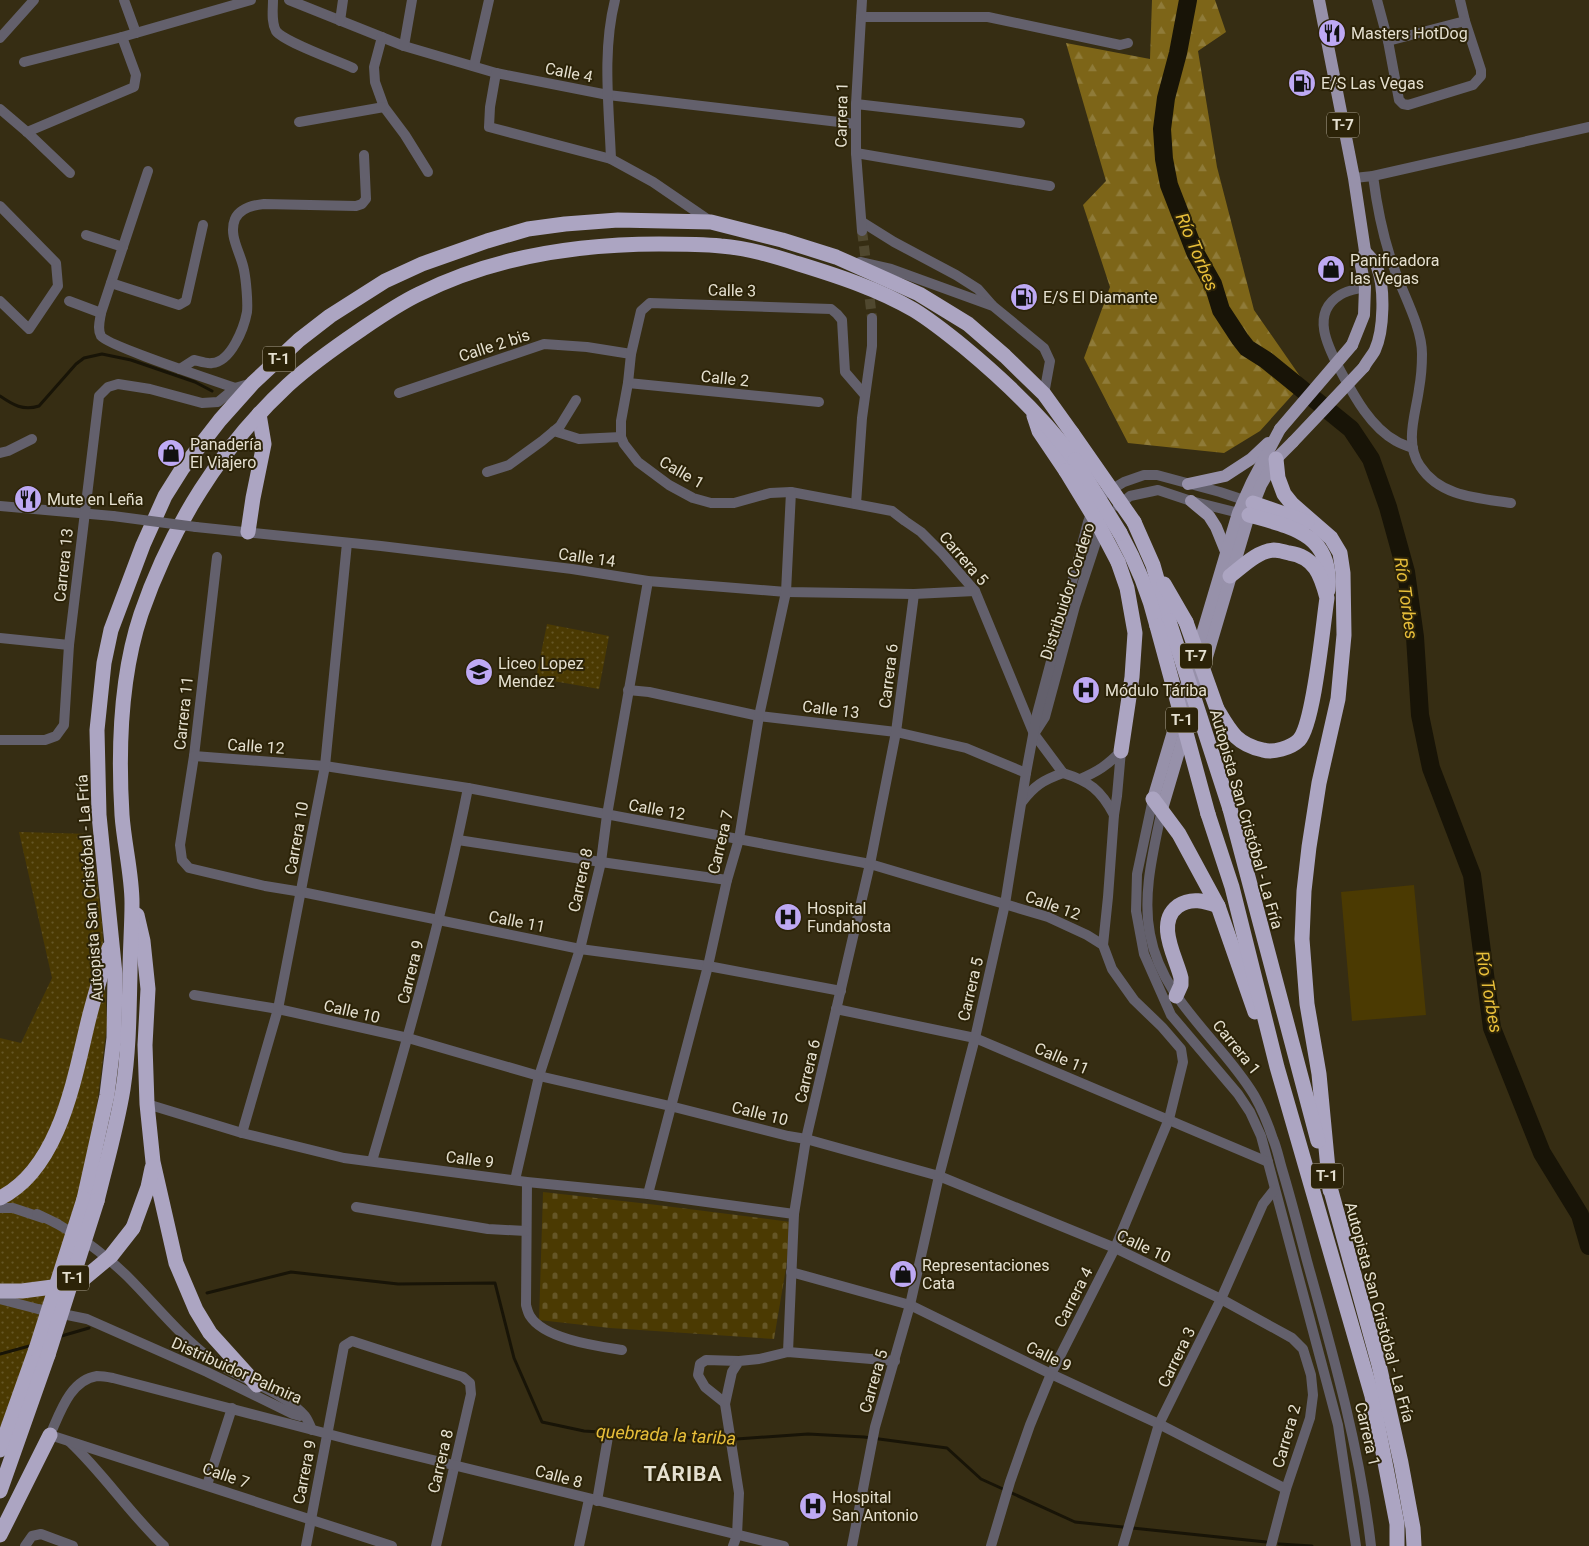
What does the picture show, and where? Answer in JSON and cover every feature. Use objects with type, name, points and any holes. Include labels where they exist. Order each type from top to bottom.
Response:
[{"type":"highway","name":"Autopista San Cristóbal - La Fría","points":[[91,1200],[114,1038],[115,974],[99,815],[98,730],[104,663],[111,630],[143,545],[165,496],[182,469],[201,443],[253,383],[299,340],[356,298],[385,281],[455,252],[495,238],[546,226],[626,220],[711,222],[782,240],[836,257],[919,294],[968,324],[1044,394],[1134,522],[1153,566],[1163,623],[1208,814],[1232,887],[1277,1067],[1372,1396],[1397,1524],[1397,1546]]},
{"type":"highway","name":"Autopista San Cristóbal - La Fría","points":[[0,1491],[123,1093],[129,1044],[132,898],[122,816],[121,742],[126,686],[131,653],[156,572],[188,510],[238,438],[291,382],[320,358],[385,313],[417,294],[479,270],[549,252],[632,244],[722,246],[774,256],[824,271],[911,308],[933,322],[1032,407],[1052,430],[1071,465],[1120,533],[1133,557],[1152,605],[1163,623],[1230,809],[1330,1190],[1379,1365],[1401,1463],[1413,1528],[1414,1546]]},
{"type":"highway","points":[[248,532],[264,444],[259,414]]},
{"type":"highway","points":[[1276,459],[1278,478],[1284,494],[1292,504],[1331,538],[1340,553],[1344,573],[1344,635],[1338,699],[1319,783],[1309,847],[1304,891],[1302,939],[1307,1004],[1319,1074],[1330,1190]]},
{"type":"highway","points":[[1071,465],[1118,562],[1127,588],[1135,634],[1132,677],[1121,752]]},
{"type":"highway","points":[[1246,508],[1318,526]]},
{"type":"highway","points":[[1153,566],[1186,622],[1218,709],[1231,733],[1250,748],[1270,752],[1290,746],[1299,740],[1311,705],[1327,598],[1328,565],[1322,552],[1310,538],[1289,526],[1246,508]]},
{"type":"highway","points":[[1230,576],[1249,561],[1272,550],[1294,554],[1305,557],[1314,565],[1322,581],[1327,598]]},
{"type":"highway","points":[[1157,804],[1179,834],[1218,906],[1246,990],[1277,1067]]},
{"type":"highway","points":[[132,898],[143,941],[148,989],[145,1045],[147,1104],[153,1162],[176,1264],[184,1286],[210,1333],[257,1385]]},
{"type":"highway","points":[[1176,996],[1182,985],[1168,931],[1169,916],[1180,904],[1197,900],[1218,906]]},
{"type":"highway","points":[[0,1198],[9,1194],[28,1177],[54,1138],[64,1111],[111,941]]},
{"type":"highway","points":[[0,1291],[65,1286],[81,1281],[111,1256],[133,1228],[148,1187],[153,1162]]},
{"type":"highway","name":"Autopista San Cristóbal - La Fría","points":[[0,1450],[42,1352]]},
{"type":"highway","points":[[0,1535],[50,1434]]},
{"type":"main road","name":"T-7","points":[[1246,508],[1276,459],[1364,366],[1375,350],[1381,327],[1383,309],[1377,266],[1366,251],[1354,178],[1319,0]]},
{"type":"main road","name":"T-7","points":[[1157,804],[1226,554],[1277,434],[1352,345],[1364,315],[1365,287],[1361,266],[1366,251]]},
{"type":"main road","points":[[1188,484],[1225,476],[1250,459],[1277,434]]},
{"type":"main road","points":[[1191,501],[1209,516],[1216,526],[1226,554]]},
{"type":"main road","name":"Carrera 1","points":[[1157,804],[1230,576],[1246,508]]},
{"type":"street","points":[[0,38],[34,0]]},
{"type":"street","points":[[124,0],[136,32]]},
{"type":"street","points":[[24,62],[122,37],[250,0]]},
{"type":"street","points":[[273,0],[273,24],[277,32],[289,40],[353,68]]},
{"type":"street","name":"Calle 4","points":[[289,0],[404,46],[496,73],[608,96],[856,124]]},
{"type":"street","points":[[340,21],[343,0]]},
{"type":"street","points":[[404,46],[412,0]]},
{"type":"street","points":[[474,66],[489,0]]},
{"type":"street","points":[[611,159],[608,38],[614,0]]},
{"type":"street","name":"Carrera 1","points":[[862,0],[856,104],[856,153],[862,226],[956,275],[978,289],[993,306]]},
{"type":"street","points":[[1377,0],[1388,41],[1399,100],[1403,104],[1474,85],[1478,82],[1481,70],[1460,0]]},
{"type":"street","points":[[861,17],[988,17],[1120,45],[1128,43]]},
{"type":"street","points":[[1388,41],[1465,21]]},
{"type":"street","points":[[27,132],[134,87],[136,75],[122,37]]},
{"type":"street","points":[[382,37],[374,67],[374,82],[384,107],[405,135],[428,172]]},
{"type":"street","points":[[496,73],[490,107],[489,128],[611,159],[653,182],[711,222]]},
{"type":"street","points":[[856,104],[1020,123]]},
{"type":"street","points":[[299,122],[384,107]]},
{"type":"street","points":[[0,109],[70,173]]},
{"type":"street","points":[[1354,178],[1373,176],[1589,127]]},
{"type":"street","points":[[856,153],[1050,186]]},
{"type":"street","points":[[180,369],[194,360],[213,364],[225,358],[237,340],[247,311],[244,269],[232,230],[236,217],[252,205],[356,206],[362,204],[366,200],[364,155]]},
{"type":"street","points":[[148,171],[101,313],[99,329],[101,335],[105,339],[180,369],[235,388],[253,383]]},
{"type":"street","points":[[1373,176],[1381,228],[1393,266],[1411,310],[1422,353],[1419,390],[1412,423],[1413,448],[1418,464],[1428,478],[1444,488],[1467,496],[1511,503]]},
{"type":"street","points":[[0,206],[56,262],[58,286],[29,329],[0,301]]},
{"type":"street","points":[[111,283],[179,305],[186,301],[203,225]]},
{"type":"street","points":[[86,235],[123,247]]},
{"type":"street","points":[[836,257],[891,269],[993,306],[1044,348],[1050,361],[1044,394]]},
{"type":"street","points":[[1365,287],[1340,295],[1333,301],[1326,311],[1323,323],[1325,337],[1357,401],[1385,434],[1395,441],[1413,448]]},
{"type":"street","points":[[69,301],[101,313]]},
{"type":"street","name":"Calle 3","points":[[628,383],[631,354],[641,311],[650,304],[823,308],[831,309],[842,320],[845,372],[864,394]]},
{"type":"street","points":[[856,504],[864,394],[872,346],[872,318]]},
{"type":"street","name":"Calle 2 bis","points":[[399,393],[544,344],[631,354]]},
{"type":"street","points":[[554,431],[579,439],[621,436],[622,413],[628,383]]},
{"type":"street","name":"Calle 2","points":[[628,383],[819,402]]},
{"type":"street","name":"Carrera 13","points":[[0,740],[45,740],[56,736],[64,726],[69,645],[84,513],[94,446],[98,396],[108,387],[118,384],[150,389],[202,403],[218,402],[235,388]]},
{"type":"street","points":[[487,472],[509,465],[542,441],[560,426],[576,400]]},
{"type":"street","name":"Calle 1","points":[[621,436],[624,444],[638,462],[669,485],[693,498],[711,503],[734,502],[770,494],[791,492],[856,504]]},
{"type":"street","points":[[0,453],[32,439]]},
{"type":"street","points":[[1114,815],[1106,800],[1094,788],[1080,779],[1063,773],[1034,734],[1037,714],[1088,522],[1094,506],[1104,494],[1124,482],[1144,475],[1157,476],[1220,492],[1246,508]]},
{"type":"street","name":"Distribuidor Cordero","points":[[1034,734],[1045,717],[1075,606],[1100,528],[1112,511],[1130,496],[1158,490],[1191,501],[1246,508]]},
{"type":"street","name":"Carrera 7","points":[[648,1194],[708,966],[727,880],[739,839],[759,716],[786,592],[791,492]]},
{"type":"street","name":"Carrera 5","points":[[852,1546],[875,1427],[910,1304],[939,1176],[975,1038],[1005,904],[1034,734],[975,591],[921,532],[892,511],[856,504]]},
{"type":"street","points":[[0,506],[84,513]]},
{"type":"street","name":"Calle 14","points":[[84,513],[572,569],[648,581],[786,592],[914,594],[975,591]]},
{"type":"street","name":"Carrera 10","points":[[242,1133],[278,1009],[325,766],[347,543]]},
{"type":"street","name":"Carrera 11","points":[[189,868],[182,860],[180,846],[194,756],[218,557]]},
{"type":"street","name":"Carrera 8","points":[[515,1180],[539,1076],[580,949],[601,862],[607,815],[648,581]]},
{"type":"street","name":"Carrera 6","points":[[788,1352],[794,1214],[806,1139],[870,864],[896,732],[914,594]]},
{"type":"street","points":[[0,638],[69,645]]},
{"type":"street","name":"Calle 13","points":[[628,690],[649,692],[759,716],[896,732],[966,748],[1026,773]]},
{"type":"street","points":[[1080,779],[1096,773],[1110,764],[1121,752]]},
{"type":"street","points":[[1103,945],[1121,752]]},
{"type":"street","name":"Calle 12","points":[[194,756],[325,766],[468,788],[870,864],[1048,917],[1088,934],[1103,945]]},
{"type":"street","points":[[1021,805],[1031,790],[1046,779],[1063,773]]},
{"type":"street","name":"Carrera 9","points":[[372,1161],[408,1038],[458,840],[468,788]]},
{"type":"street","name":"Carrera 1","points":[[1157,804],[1150,866],[1148,915],[1155,953],[1163,974],[1176,996],[1254,1095],[1274,1141],[1322,1314],[1350,1428],[1366,1505],[1371,1546]]},
{"type":"street","name":"Carrera 1","points":[[1157,804],[1137,874],[1136,911],[1144,954],[1171,1015],[1238,1094],[1250,1112],[1261,1136],[1338,1425],[1356,1546]]},
{"type":"street","points":[[458,840],[727,880]]},
{"type":"street","name":"Calle 11","points":[[189,868],[265,886],[580,949],[708,966],[841,992]]},
{"type":"street","name":"Carrera 4","points":[[992,1546],[1010,1482],[1050,1374],[1115,1248],[1169,1119],[1183,1062],[1181,1050],[1162,1027],[1134,1000],[1112,969],[1103,945]]},
{"type":"street","name":"Calle 10","points":[[194,995],[278,1009],[408,1038],[539,1076],[806,1139],[939,1176],[1115,1248],[1221,1300],[1292,1338]]},
{"type":"street","name":"Calle 11","points":[[836,1009],[975,1038],[1268,1162]]},
{"type":"street","name":"Calle 9","points":[[147,1104],[242,1133],[320,1153],[527,1182],[648,1194],[794,1214]]},
{"type":"street","points":[[527,1182],[526,1305],[530,1316],[541,1328],[571,1340],[622,1350]]},
{"type":"street","name":"Carrera 3","points":[[1123,1546],[1159,1424],[1221,1300],[1263,1204],[1274,1190]]},
{"type":"street","points":[[356,1207],[488,1229],[526,1231]]},
{"type":"street","name":"Distribuidor Palmira","points":[[0,1208],[13,1208],[67,1228],[115,1265],[191,1343],[228,1371],[280,1397],[305,1417]]},
{"type":"street","name":"Calle 9","points":[[791,1272],[910,1304],[1050,1374],[1159,1424],[1286,1489]]},
{"type":"street","name":"Distribuidor Palmira","points":[[0,1299],[87,1319],[207,1372],[293,1414],[305,1417]]},
{"type":"street","name":"Carrera 2","points":[[1271,1546],[1286,1489],[1310,1418],[1313,1394],[1311,1375],[1303,1349],[1292,1338]]},
{"type":"street","name":"Carrera 8","points":[[327,1433],[344,1346],[352,1340],[463,1377],[470,1383],[471,1394],[436,1546]]},
{"type":"street","points":[[725,1403],[705,1386],[698,1375],[700,1364],[706,1360],[739,1361],[759,1359],[788,1352],[895,1361]]},
{"type":"street","points":[[733,1546],[737,1535],[739,1493],[725,1403],[732,1372],[739,1361]]},
{"type":"street","name":"Distribuidor Palmira","points":[[50,1434],[72,1391],[83,1381],[98,1376],[113,1378],[232,1408],[312,1430]]},
{"type":"street","points":[[208,1485],[232,1408]]},
{"type":"street","name":"Carrera 9","points":[[305,1417],[312,1430],[327,1433],[306,1546]]},
{"type":"street","name":"Calle 8","points":[[327,1433],[784,1546]]},
{"type":"street","name":"Calle 7","points":[[50,1434],[392,1546]]},
{"type":"street","points":[[579,1546],[593,1500],[608,1438]]},
{"type":"street","points":[[67,1440],[86,1457],[145,1528],[164,1546]]},
{"type":"street","points":[[25,1546],[32,1536],[41,1534],[74,1546]]},
{"type":"green space","points":[[1152,0],[1215,0],[1226,32],[1198,51],[1217,167],[1254,310],[1304,382],[1260,431],[1224,453],[1128,443],[1084,358],[1110,287],[1083,205],[1106,181],[1066,43],[1150,59]]},
{"type":"green space","points":[[547,624],[609,636],[599,689],[536,678]]},
{"type":"green space","points":[[19,832],[91,834],[102,923],[107,1025],[94,1129],[70,1228],[0,1437],[0,1038],[21,1043],[52,978]]},
{"type":"green space","points":[[1414,885],[1426,1015],[1352,1021],[1341,892]]},
{"type":"green space","points":[[543,1192],[791,1222],[786,1268],[774,1339],[610,1328],[539,1320]]},
{"type":"waterway","name":"Río Torbes","points":[[1188,0],[1178,53],[1166,98],[1162,129],[1164,159],[1169,185],[1195,252],[1213,284],[1221,310],[1240,339],[1247,348],[1266,360],[1351,429],[1371,459],[1388,507],[1406,572],[1415,637],[1420,715],[1431,768],[1472,875],[1492,1028],[1542,1153],[1580,1215],[1589,1246]]},
{"type":"waterway","points":[[0,396],[18,406],[28,408],[39,406],[76,364],[84,358],[102,354],[131,360],[195,382],[212,391]]},
{"type":"waterway","name":"quebrada la tariba","points":[[207,1293],[291,1272],[398,1284],[495,1283],[514,1358],[542,1422],[584,1431],[723,1440],[808,1434],[864,1437],[947,1448],[981,1479],[1075,1522],[1266,1542]]},
{"type":"waterway","name":"quebrada la tariba","points":[[58,1337],[89,1328]]},
{"type":"waterway","name":"quebrada la tariba","points":[[0,1354],[33,1345]]},
{"type":"waterway","name":"quebrada la tariba","points":[[1279,1544],[1312,1546]]},
{"type":"tunnel","points":[[862,231],[867,270]]},
{"type":"tunnel","points":[[868,284],[872,318]]},
{"type":"place","name":"Masters HotDog","points":[[1332,33]]},
{"type":"place","name":"E/S Las Vegas","points":[[1302,83]]},
{"type":"place","name":"Panificadora las Vegas","points":[[1331,269]]},
{"type":"place","name":"E/S El Diamante","points":[[1024,297]]},
{"type":"place","name":"Panadería El Viajero","points":[[171,453]]},
{"type":"place","name":"Mute en Leña","points":[[28,499]]},
{"type":"place","name":"Liceo Lopez Mendez","points":[[479,672]]},
{"type":"place","name":"Módulo Táriba","points":[[1086,690]]},
{"type":"place","name":"Hospital Fundahosta","points":[[788,917]]},
{"type":"place","name":"Representaciones Cata","points":[[903,1274]]},
{"type":"place","name":"Hospital San Antonio","points":[[813,1506]]},
{"type":"district","name":"TÁRIBA","points":[[683,1474]]}]
